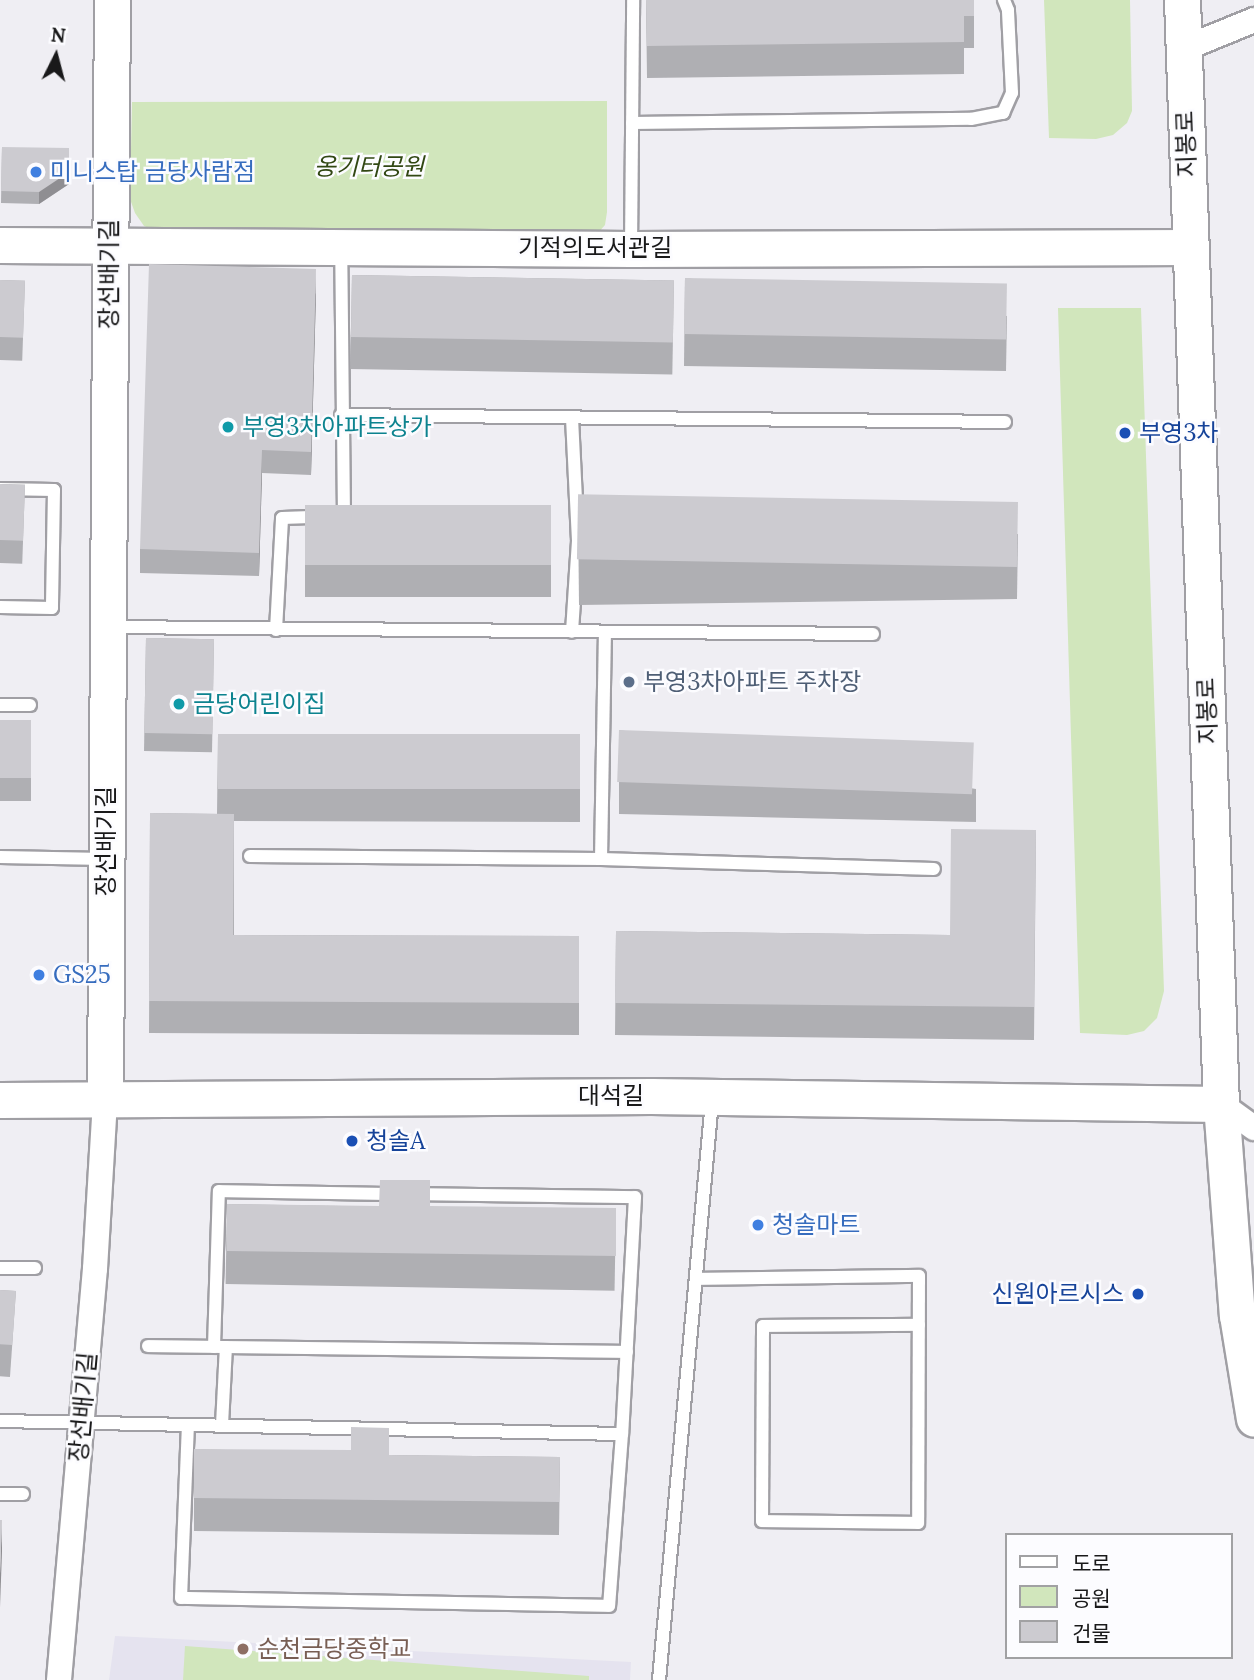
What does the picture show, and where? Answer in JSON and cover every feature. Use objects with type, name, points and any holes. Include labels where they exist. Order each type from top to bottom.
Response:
[{"type":"main road","name":"장선배기길","points":[[105,1099],[112,0]]},
{"type":"main road","name":"지봉로","points":[[1182,0],[1190,247],[1238,1105],[1237,1314],[1254,1419]]},
{"type":"main road","name":"기적의도서관길","points":[[0,245],[631,249],[1190,247]]},
{"type":"main road","name":"대석길","points":[[0,1100],[712,1097],[1238,1105]]},
{"type":"street","points":[[1184,49],[1254,20]]},
{"type":"street","name":"장선배기길","points":[[59,1680],[82,1422],[105,1099]]},
{"type":"street","points":[[1238,1105],[1254,1128]]},
{"type":"lane","points":[[631,249],[633,0]]},
{"type":"lane","points":[[632,123],[971,119],[1003,113],[1012,93],[1008,10],[1004,0]]},
{"type":"lane","points":[[276,630],[282,519],[344,517],[341,248]]},
{"type":"lane","points":[[341,415],[1005,422]]},
{"type":"lane","points":[[572,418],[578,541],[572,632]]},
{"type":"lane","points":[[0,488],[54,490],[52,608],[0,607]]},
{"type":"lane","points":[[107,627],[873,634]]},
{"type":"lane","points":[[601,859],[605,632]]},
{"type":"lane","points":[[0,705],[30,705]]},
{"type":"lane","points":[[250,856],[601,859],[934,869]]},
{"type":"lane","points":[[0,858],[105,859]]},
{"type":"lane","points":[[659,1680],[712,1097]]},
{"type":"lane","points":[[188,1425],[181,1598],[609,1606],[635,1197],[219,1191],[222,1425]]},
{"type":"lane","points":[[0,1268],[35,1268]]},
{"type":"lane","points":[[696,1279],[919,1276],[919,1325],[918,1523],[762,1521],[763,1326],[919,1325]]},
{"type":"lane","points":[[148,1346],[627,1352]]},
{"type":"lane","points":[[0,1420],[622,1434]]},
{"type":"lane","points":[[0,1494],[23,1494]]},
{"type":"shaded area","name":"순천금당중학교","points":[[115,1636],[631,1662],[630,1680],[109,1680]]},
{"type":"green space","points":[[1044,0],[1130,0],[1132,111],[1127,123],[1113,135],[1096,139],[1049,138]]},
{"type":"green space","name":"옹기터공원","points":[[607,101],[607,212],[605,225],[597,234],[157,232],[144,226],[130,199],[132,102]]},
{"type":"green space","points":[[1058,308],[1141,308],[1164,991],[1157,1018],[1144,1031],[1127,1035],[1080,1033]]},
{"type":"green space","points":[[185,1646],[589,1676],[589,1680],[183,1680]]},
{"type":"building","points":[[646,0],[974,0],[974,16],[964,16],[964,42],[647,46]]},
{"type":"building","name":"미니스탑 금당사람점","points":[[2,147],[69,148],[69,172],[39,192],[1,191]]},
{"type":"building","name":"부영3차아파트상가","points":[[149,264],[316,269],[311,452],[262,450],[259,553],[140,549]]},
{"type":"building","points":[[352,275],[674,281],[673,343],[351,337]]},
{"type":"building","points":[[685,278],[1007,284],[1006,340],[684,334]]},
{"type":"building","points":[[0,280],[25,281],[23,338],[0,337]]},
{"type":"building","points":[[0,484],[25,485],[23,541],[0,540]]},
{"type":"building","points":[[578,494],[1018,502],[1017,567],[577,559]]},
{"type":"building","points":[[305,505],[551,505],[551,565],[305,565]]},
{"type":"building","name":"금당어린이집","points":[[146,638],[214,639],[212,734],[144,733]]},
{"type":"building","points":[[0,720],[31,720],[31,778],[0,778]]},
{"type":"building","points":[[619,730],[974,742],[972,794],[617,782]]},
{"type":"building","points":[[218,734],[580,734],[580,789],[218,789]]},
{"type":"building","points":[[150,813],[234,814],[233,935],[579,936],[579,1003],[149,1001]]},
{"type":"building","points":[[951,829],[1036,830],[1034,1007],[615,1003],[616,931],[950,935]]},
{"type":"building","points":[[380,1180],[430,1180],[430,1206],[616,1208],[616,1256],[227,1251],[227,1204],[379,1206]]},
{"type":"building","points":[[0,1290],[16,1291],[12,1345],[0,1344]]},
{"type":"building","points":[[351,1427],[389,1428],[389,1455],[560,1457],[559,1502],[194,1498],[194,1449],[351,1450]]},
{"type":"building","points":[[0,1520],[2,1520],[0,1574]]},
{"type":"place","name":"미니스탑 금당사람점","points":[[36,172]]},
{"type":"place","name":"부영3차아파트상가","points":[[228,427]]},
{"type":"place","name":"부영3차","points":[[1125,433]]},
{"type":"place","name":"부영3차아파트 주차장","points":[[629,682]]},
{"type":"place","name":"금당어린이집","points":[[179,704]]},
{"type":"place","name":"GS25","points":[[39,975]]},
{"type":"place","name":"청솔A","points":[[352,1141]]},
{"type":"place","name":"청솔마트","points":[[758,1225]]},
{"type":"place","name":"신원아르시스","points":[[1138,1294]]},
{"type":"place","name":"순천금당중학교","points":[[243,1649]]}]
